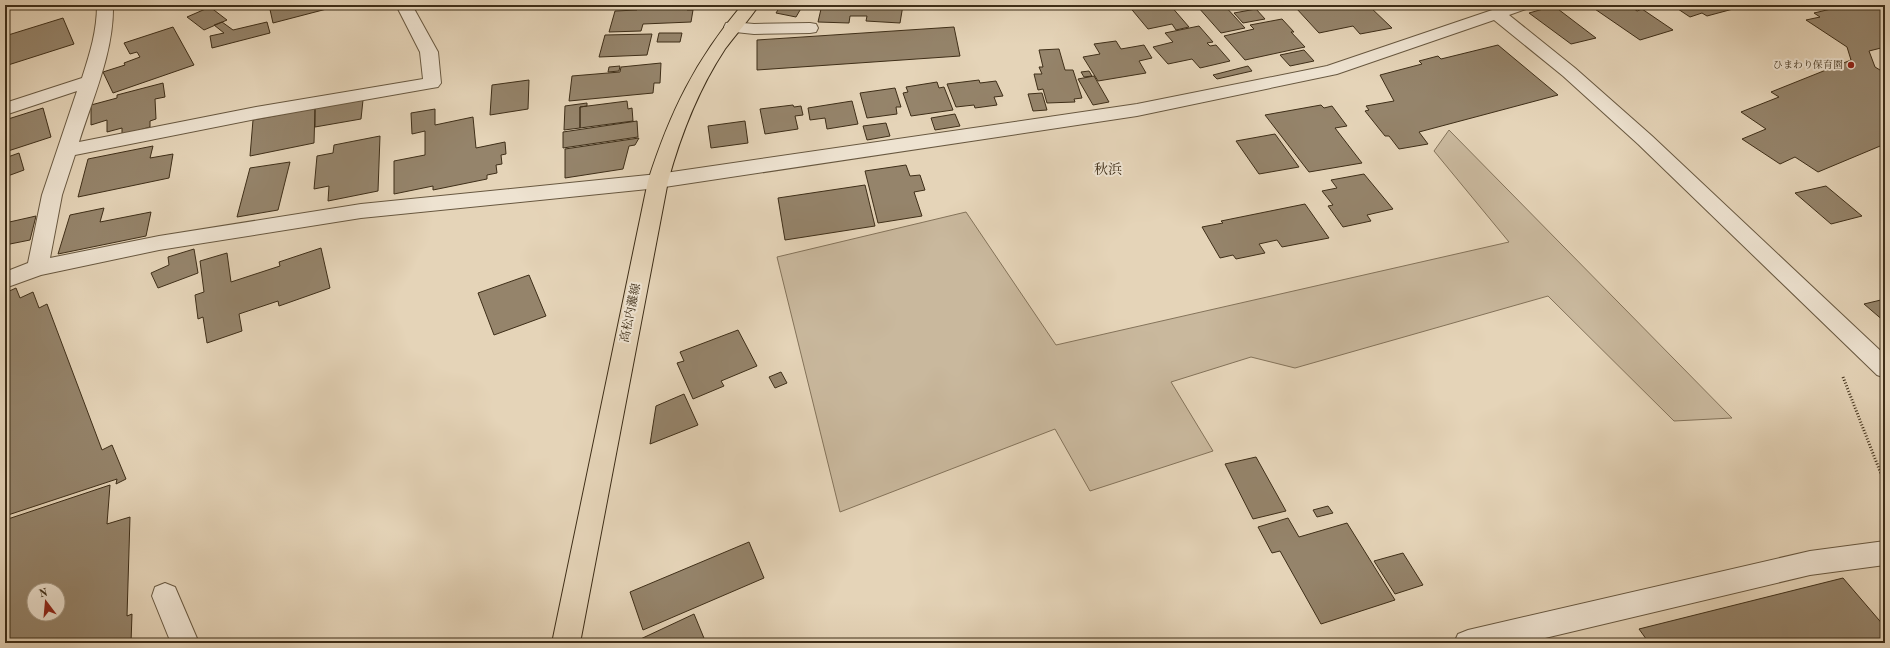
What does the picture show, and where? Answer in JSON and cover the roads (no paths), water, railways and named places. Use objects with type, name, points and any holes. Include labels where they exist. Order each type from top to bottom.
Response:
[{"type":"main road","name":"高松内灘線","points":[[566,643],[658,181],[675,126],[688,95],[709,59],[750,5]]},
{"type":"street","points":[[38,268],[52,195],[100,50],[105,25],[105,5]]},
{"type":"street","points":[[68,150],[256,113],[432,83],[429,52],[404,5]]},
{"type":"street","points":[[5,280],[38,268],[159,243],[360,211],[658,181],[1138,110],[1238,91],[1331,70],[1523,5]]},
{"type":"street","points":[[1497,14],[1569,72],[1644,140],[1885,369]]},
{"type":"street","points":[[732,27],[810,28]]},
{"type":"street","points":[[5,109],[90,81]]},
{"type":"street","points":[[1468,643],[1810,563],[1885,553]]},
{"type":"street","points":[[165,596],[185,643]]},
{"type":"place","name":"ひまわり保育園","points":[[1851,65]]},
{"type":"district","name":"秋浜","points":[[1108,170]]}]
